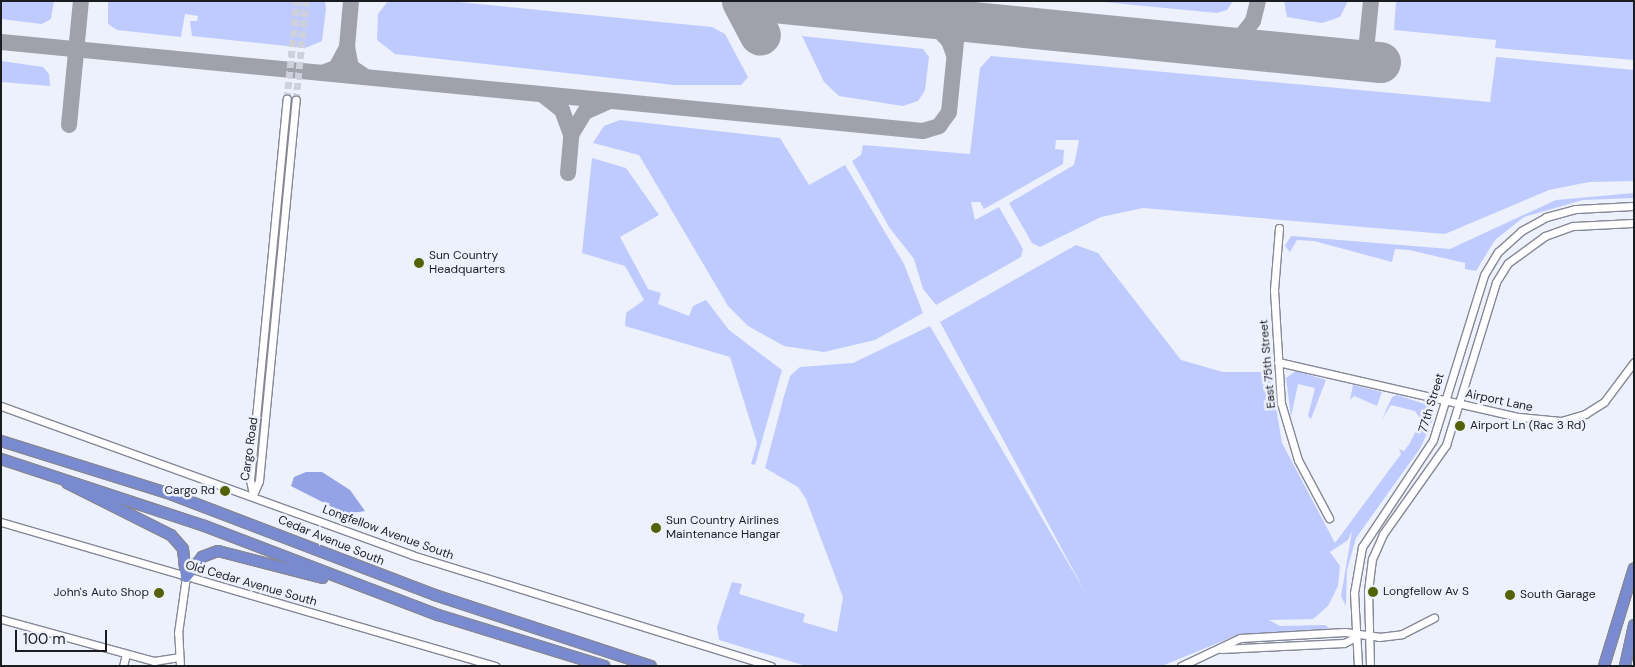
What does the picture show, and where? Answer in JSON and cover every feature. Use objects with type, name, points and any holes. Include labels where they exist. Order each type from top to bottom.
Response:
[{"type":"highway","name":"Cedar Avenue South","points":[[1,441],[173,495],[443,598],[651,666]]},
{"type":"highway","points":[[1,459],[46,472],[202,525],[382,596]]},
{"type":"highway","points":[[46,472],[171,535],[183,549],[186,577]]},
{"type":"highway","points":[[186,577],[207,554],[225,551],[382,596],[604,666]]},
{"type":"highway","points":[[1604,666],[1634,568]]},
{"type":"highway","points":[[1626,666],[1634,625]]},
{"type":"highway","points":[[1626,666],[1634,644]]},
{"type":"street","name":"Cargo Road","points":[[253,495],[250,480],[287,100]]},
{"type":"street","name":"Cargo Road","points":[[253,495],[259,481],[296,100]]},
{"type":"street","name":"77th Street","points":[[1358,666],[1355,580],[1362,547],[1376,521],[1430,448],[1484,275],[1498,252],[1520,231],[1546,217],[1575,209],[1634,206]]},
{"type":"street","name":"77th Street","points":[[1370,666],[1368,580],[1375,550],[1441,454],[1459,404],[1489,298],[1508,263],[1525,248],[1573,226],[1634,223]]},
{"type":"street","name":"East 75th Street","points":[[1279,228],[1274,284],[1278,362],[1291,442],[1329,518]]},
{"type":"street","name":"Airport Lane","points":[[1278,362],[1540,421],[1561,421],[1585,414],[1604,402],[1634,362]]},
{"type":"street","name":"Longfellow Avenue South","points":[[1,406],[253,495],[412,555],[771,666]]},
{"type":"street","name":"Old Cedar Avenue South","points":[[1,522],[495,666]]},
{"type":"street","points":[[180,666],[178,657],[186,577]]},
{"type":"street","points":[[1181,666],[1240,638],[1345,632],[1356,637],[1368,638],[1402,634],[1434,618]]},
{"type":"street","points":[[1,619],[154,661],[178,657]]},
{"type":"street","points":[[1215,650],[1344,643],[1356,637]]},
{"type":"street","points":[[123,666],[126,654]]},
{"type":"shaded area","points":[[1,1],[54,1],[51,19],[42,24],[1,19]]},
{"type":"shaded area","points":[[108,1],[325,1],[326,9],[322,41],[305,48],[192,36],[190,21],[197,21],[198,16],[185,14],[181,37],[117,30],[108,24]]},
{"type":"shaded area","points":[[388,1],[448,1],[712,27],[725,34],[748,77],[741,85],[674,85],[395,54],[377,40],[378,14]]},
{"type":"shaded area","points":[[1093,1],[1233,1],[1227,10],[1217,13]]},
{"type":"shaded area","points":[[1284,1],[1348,1],[1340,17],[1322,23],[1287,17]]},
{"type":"shaded area","points":[[1396,1],[1634,1],[1634,60],[1495,48],[1496,40],[1394,30]]},
{"type":"shaded area","points":[[802,36],[923,49],[929,57],[925,90],[918,101],[903,106],[839,96],[824,82]]},
{"type":"shaded area","points":[[991,56],[1490,102],[1496,57],[1634,70],[1634,181],[1589,182],[1549,190],[1445,234],[1143,208],[1101,217],[1040,247],[1032,243],[1009,203],[1074,165],[1079,140],[1056,140],[1055,149],[1064,150],[1063,164],[984,209],[980,202],[971,202],[975,220],[999,207],[1023,249],[1021,257],[936,305],[923,289],[914,259],[889,227],[852,161],[861,155],[863,145],[970,154],[980,68]]},
{"type":"shaded area","points":[[1,61],[43,67],[49,74],[50,86],[1,82]]},
{"type":"shaded area","points":[[620,120],[780,138],[809,185],[845,165],[904,264],[923,313],[875,340],[824,352],[784,346],[748,326],[728,306],[639,155],[593,143],[604,126]]},
{"type":"shaded area","points":[[592,158],[626,168],[659,215],[620,237],[648,289],[661,293],[658,304],[689,316],[693,306],[706,300],[729,330],[782,370],[755,465],[751,464],[757,443],[730,357],[625,326],[626,313],[644,300],[625,266],[582,253]]},
{"type":"shaded area","points":[[1634,193],[1634,198],[1583,200],[1524,217],[1495,240],[1476,271],[1465,269],[1465,263],[1409,250],[1395,249],[1392,262],[1314,241],[1297,240],[1290,252],[1285,246],[1291,236],[1450,249],[1556,200]]},
{"type":"shaded area","points":[[1076,245],[1098,253],[1181,360],[1223,372],[1270,372],[1282,443],[1335,543],[1401,454],[1399,449],[1404,451],[1410,443],[1421,420],[1415,411],[1391,405],[1382,419],[1392,397],[1397,395],[1431,406],[1433,419],[1421,447],[1356,538],[1347,570],[1346,606],[1341,596],[1352,531],[1348,540],[1330,552],[1340,566],[1338,586],[1328,606],[1313,619],[1269,620],[1280,626],[1325,625],[1330,629],[1237,635],[1162,666],[806,666],[719,640],[717,627],[732,582],[742,584],[739,594],[805,614],[803,622],[837,632],[843,597],[806,499],[798,487],[765,468],[790,376],[800,367],[853,363],[930,326],[1085,592],[940,322]]},
{"type":"shaded area","points":[[1296,371],[1326,380],[1311,419],[1308,416],[1315,388],[1298,384],[1291,417],[1286,378]]},
{"type":"shaded area","points":[[1353,385],[1382,392],[1377,406],[1354,396],[1350,400]]},
{"type":"shaded area","points":[[306,472],[322,472],[350,490],[365,511],[346,514],[291,486],[294,477]]},
{"type":"taxiway","points":[[69,125],[81,1]]},
{"type":"taxiway","points":[[347,47],[351,1]]},
{"type":"taxiway","points":[[953,1],[934,14],[900,15],[934,25],[949,41],[954,55]]},
{"type":"taxiway","points":[[1,42],[923,131],[939,126],[949,112],[960,1]]},
{"type":"taxiway","points":[[1196,44],[1221,45],[1242,35],[1253,21],[1258,1]]},
{"type":"taxiway","points":[[1365,61],[1371,1]]},
{"type":"taxiway","points":[[322,73],[336,68],[347,47],[351,67],[366,77]]},
{"type":"taxiway","points":[[544,96],[562,110],[571,135],[585,112],[607,102]]},
{"type":"taxiway","points":[[568,173],[571,135]]},
{"type":"runway","points":[[742,1],[760,35]]},
{"type":"runway","points":[[762,1],[1380,62]]},
{"type":"tunnel","points":[[287,99],[297,1]]},
{"type":"tunnel","points":[[296,100],[306,1]]},
{"type":"place","name":"Sun Country Headquarters","points":[[419,263]]},
{"type":"place","name":"Airport Ln (Rac 3 Rd)","points":[[1460,426]]},
{"type":"place","name":"Cargo Rd","points":[[225,491]]},
{"type":"place","name":"Sun Country Airlines Maintenance Hangar","points":[[656,528]]},
{"type":"place","name":"Longfellow Av S","points":[[1373,592]]},
{"type":"place","name":"John's Auto Shop","points":[[159,593]]},
{"type":"place","name":"South Garage","points":[[1510,595]]}]
